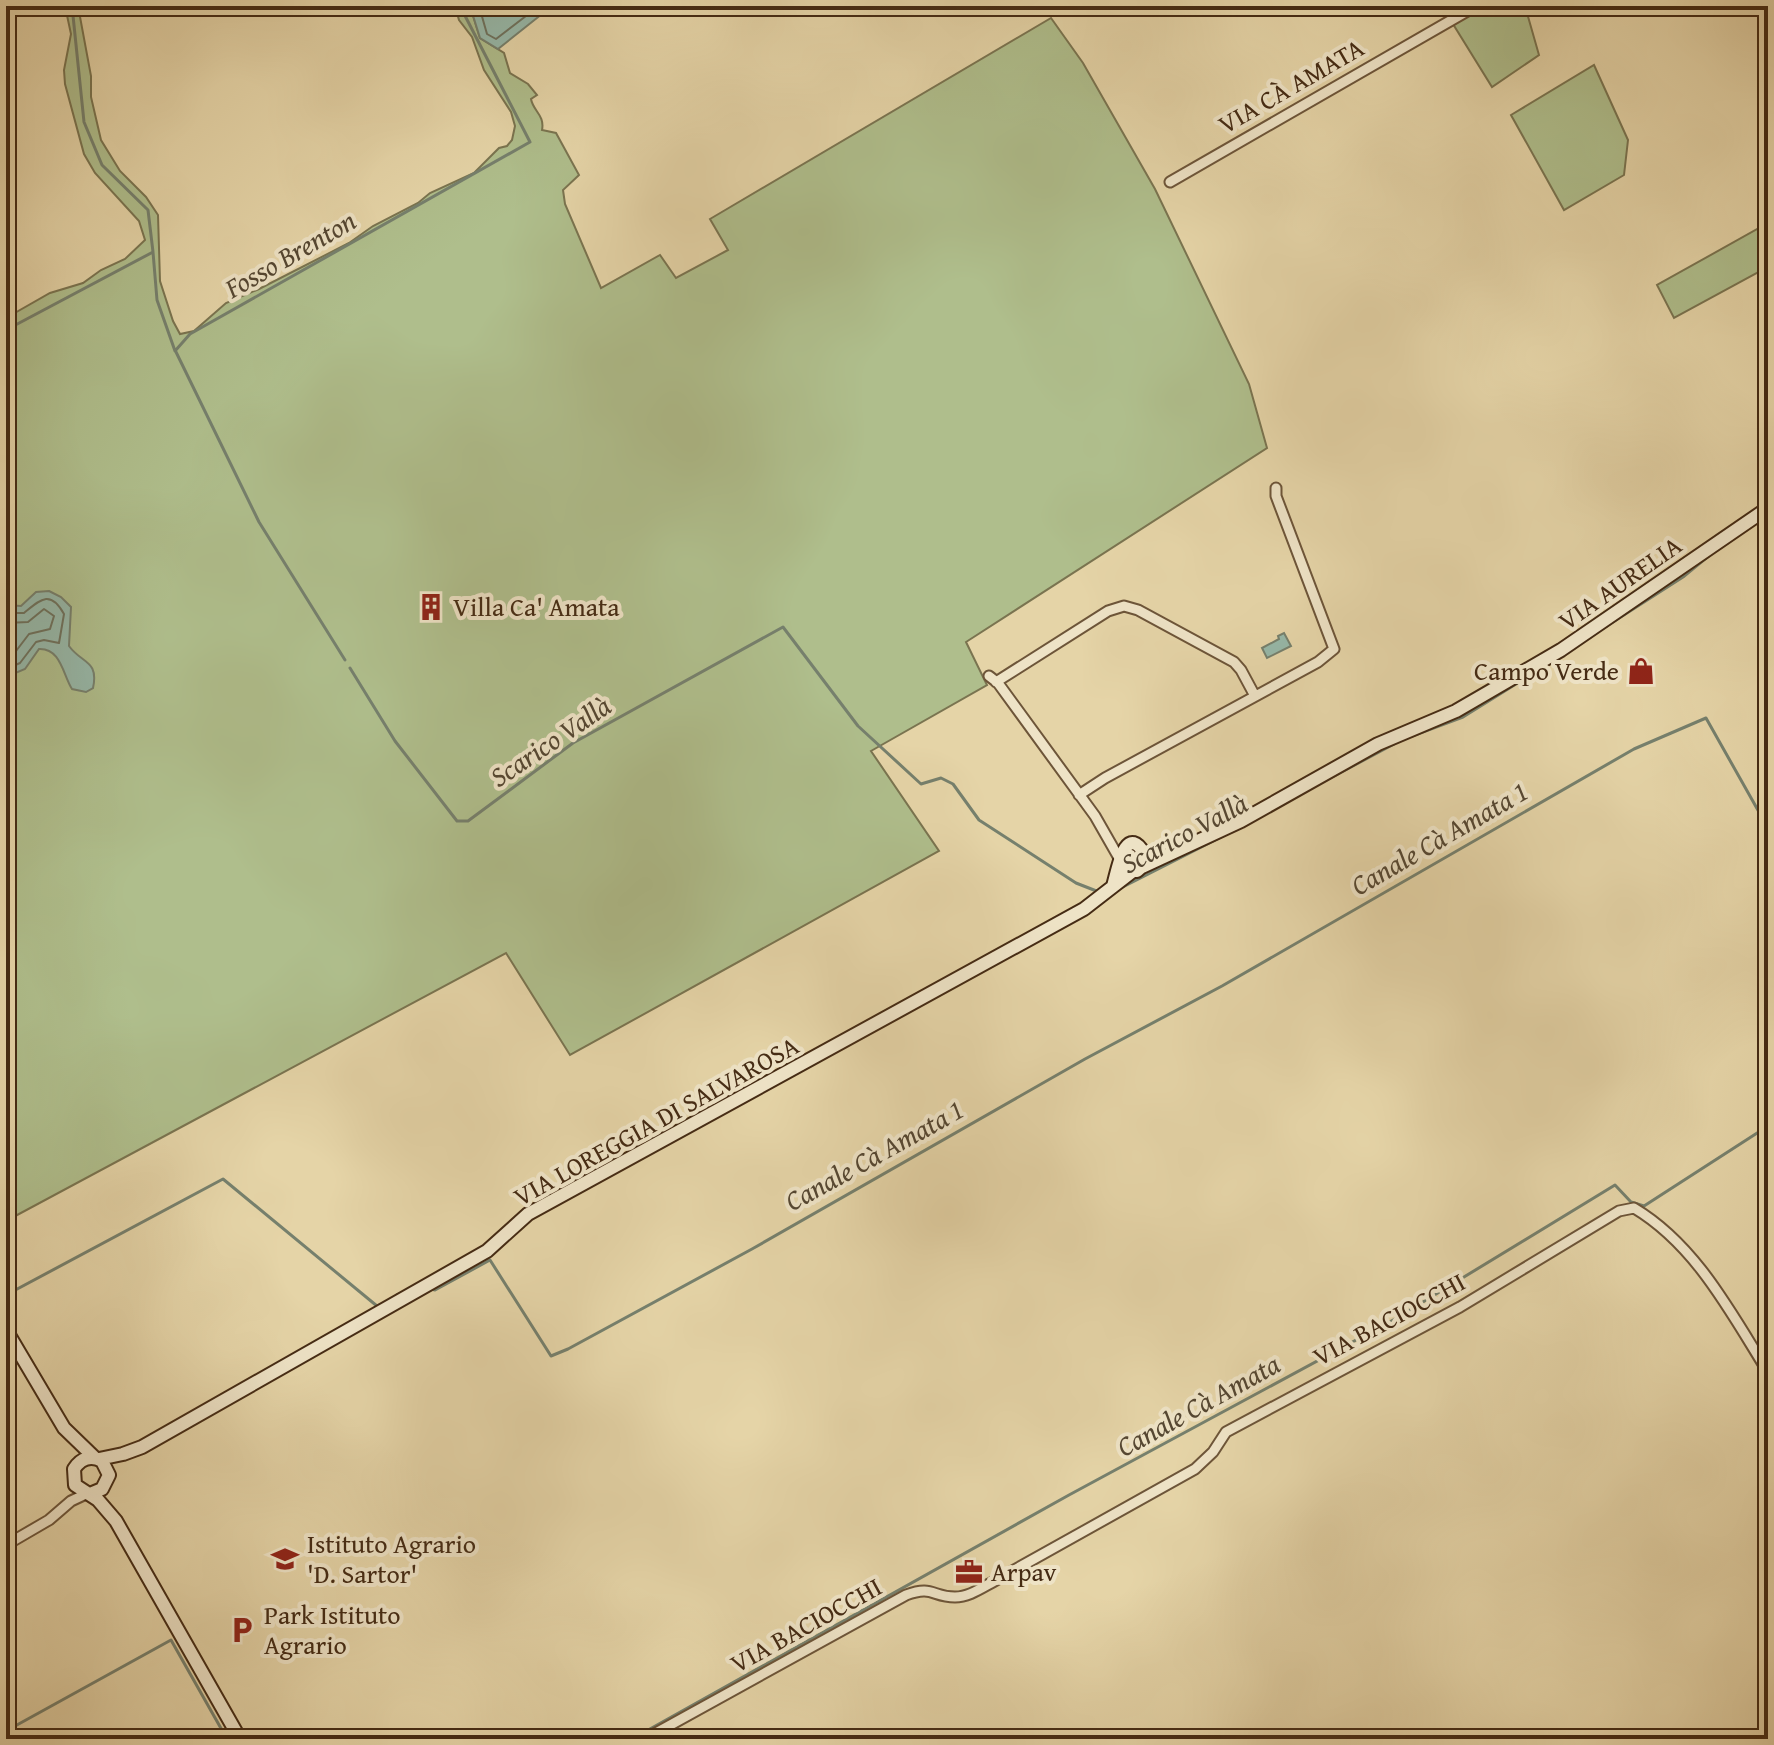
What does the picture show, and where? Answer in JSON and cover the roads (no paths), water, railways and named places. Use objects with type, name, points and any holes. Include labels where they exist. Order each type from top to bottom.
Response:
[{"type":"street","name":"VIA CÀ AMATA","points":[[1170,182],[1476,6]]},
{"type":"street","points":[[1079,795],[1323,659],[1334,648],[1276,496],[1276,488]]},
{"type":"street","name":"VIA AURELIA","points":[[1493,689],[1561,650],[1768,508]]},
{"type":"street","points":[[1104,829],[1136,846],[1146,859],[1138,869],[1125,869],[1104,829],[993,679],[1108,611],[1124,606],[1145,613],[1234,662],[1255,696]]},
{"type":"street","name":"VIA LOREGGIA DI SALVAROSA","points":[[97,1459],[142,1447],[422,1289],[487,1251],[528,1214],[1084,909],[1138,869],[1241,821],[1378,744],[1456,711],[1493,689]]},
{"type":"street","points":[[1108,890],[1124,848],[1136,846]]},
{"type":"street","name":"VIA LOREGGIA DI SALVAROSA","points":[[1136,846],[1177,849]]},
{"type":"street","name":"VIA BACIOCCHI","points":[[645,1739],[906,1595],[927,1589],[941,1595],[963,1596],[991,1583],[1195,1469],[1213,1452],[1226,1432],[1460,1307],[1619,1211],[1634,1208],[1653,1219],[1680,1245],[1719,1294],[1768,1372]]},
{"type":"street","points":[[6,1330],[64,1428],[107,1467],[116,1521]]},
{"type":"street","points":[[64,1428],[80,1490],[89,1493],[116,1521],[240,1739]]},
{"type":"street","name":"VIA LOREGGIA DI SALVAROSA","points":[[108,1480],[142,1447]]},
{"type":"street","points":[[66,1505],[74,1475],[85,1459],[97,1459]]},
{"type":"street","points":[[6,1545],[49,1520],[66,1505],[102,1489],[108,1480]]},
{"type":"water","points":[[470,6],[552,6],[498,49],[480,38]]},
{"type":"water","points":[[49,591],[71,607],[69,646],[94,672],[93,688],[86,692],[72,689],[57,658],[46,650],[39,649],[25,669],[6,677],[6,605],[21,606],[36,592]]},
{"type":"water","points":[[1284,633],[1291,646],[1267,658],[1262,648]]},
{"type":"waterway","points":[[72,6],[84,122],[102,165],[148,210],[153,252]]},
{"type":"waterway","name":"Fosso Brenton","points":[[6,330],[153,252],[157,300],[175,351],[190,334],[530,142],[460,6]]},
{"type":"waterway","name":"Scarico Vallà","points":[[176,352],[259,522],[345,660]]},
{"type":"waterway","name":"Scarico Vallà","points":[[1602,629],[1683,577],[1711,554]]},
{"type":"waterway","name":"Scarico Vallà","points":[[350,668],[395,741],[457,821],[468,821],[573,743],[783,627],[858,726],[921,784],[941,778],[953,784],[979,820],[1076,883],[1099,892]]},
{"type":"waterway","name":"Scarico Vallà","points":[[1412,736],[1463,717],[1532,674]]},
{"type":"waterway","name":"Canale Cà Amata 1","points":[[431,1289],[435,1290],[490,1260],[551,1356],[568,1349],[752,1249],[1085,1059],[1222,986],[1634,749],[1706,718],[1768,828]]},
{"type":"waterway","name":"Scarico Vallà","points":[[1319,784],[1394,744]]},
{"type":"waterway","name":"Scarico Vallà","points":[[1111,893],[1225,835]]},
{"type":"waterway","name":"Canale Cà Amata","points":[[632,1739],[1069,1495],[1395,1319],[1615,1185],[1631,1202],[1644,1206],[1768,1126]]},
{"type":"waterway","name":"Canale Cà Amata 1","points":[[6,1295],[223,1179],[377,1306],[380,1305]]},
{"type":"waterway","name":"Canale Cà Amata 1","points":[[397,1295],[416,1287]]},
{"type":"waterway","name":"Canale Cà Amata","points":[[6,1731],[171,1640],[227,1739]]},
{"type":"place","name":"Villa Ca' Amata","points":[[431,607]]},
{"type":"place","name":"Campo Verde","points":[[1641,671]]},
{"type":"place","name":"Istituto Agrario 'D. Sartor'","points":[[285,1559]]},
{"type":"place","name":"Arpav","points":[[969,1572]]},
{"type":"place","name":"Park Istituto Agrario","points":[[242,1630]]}]
